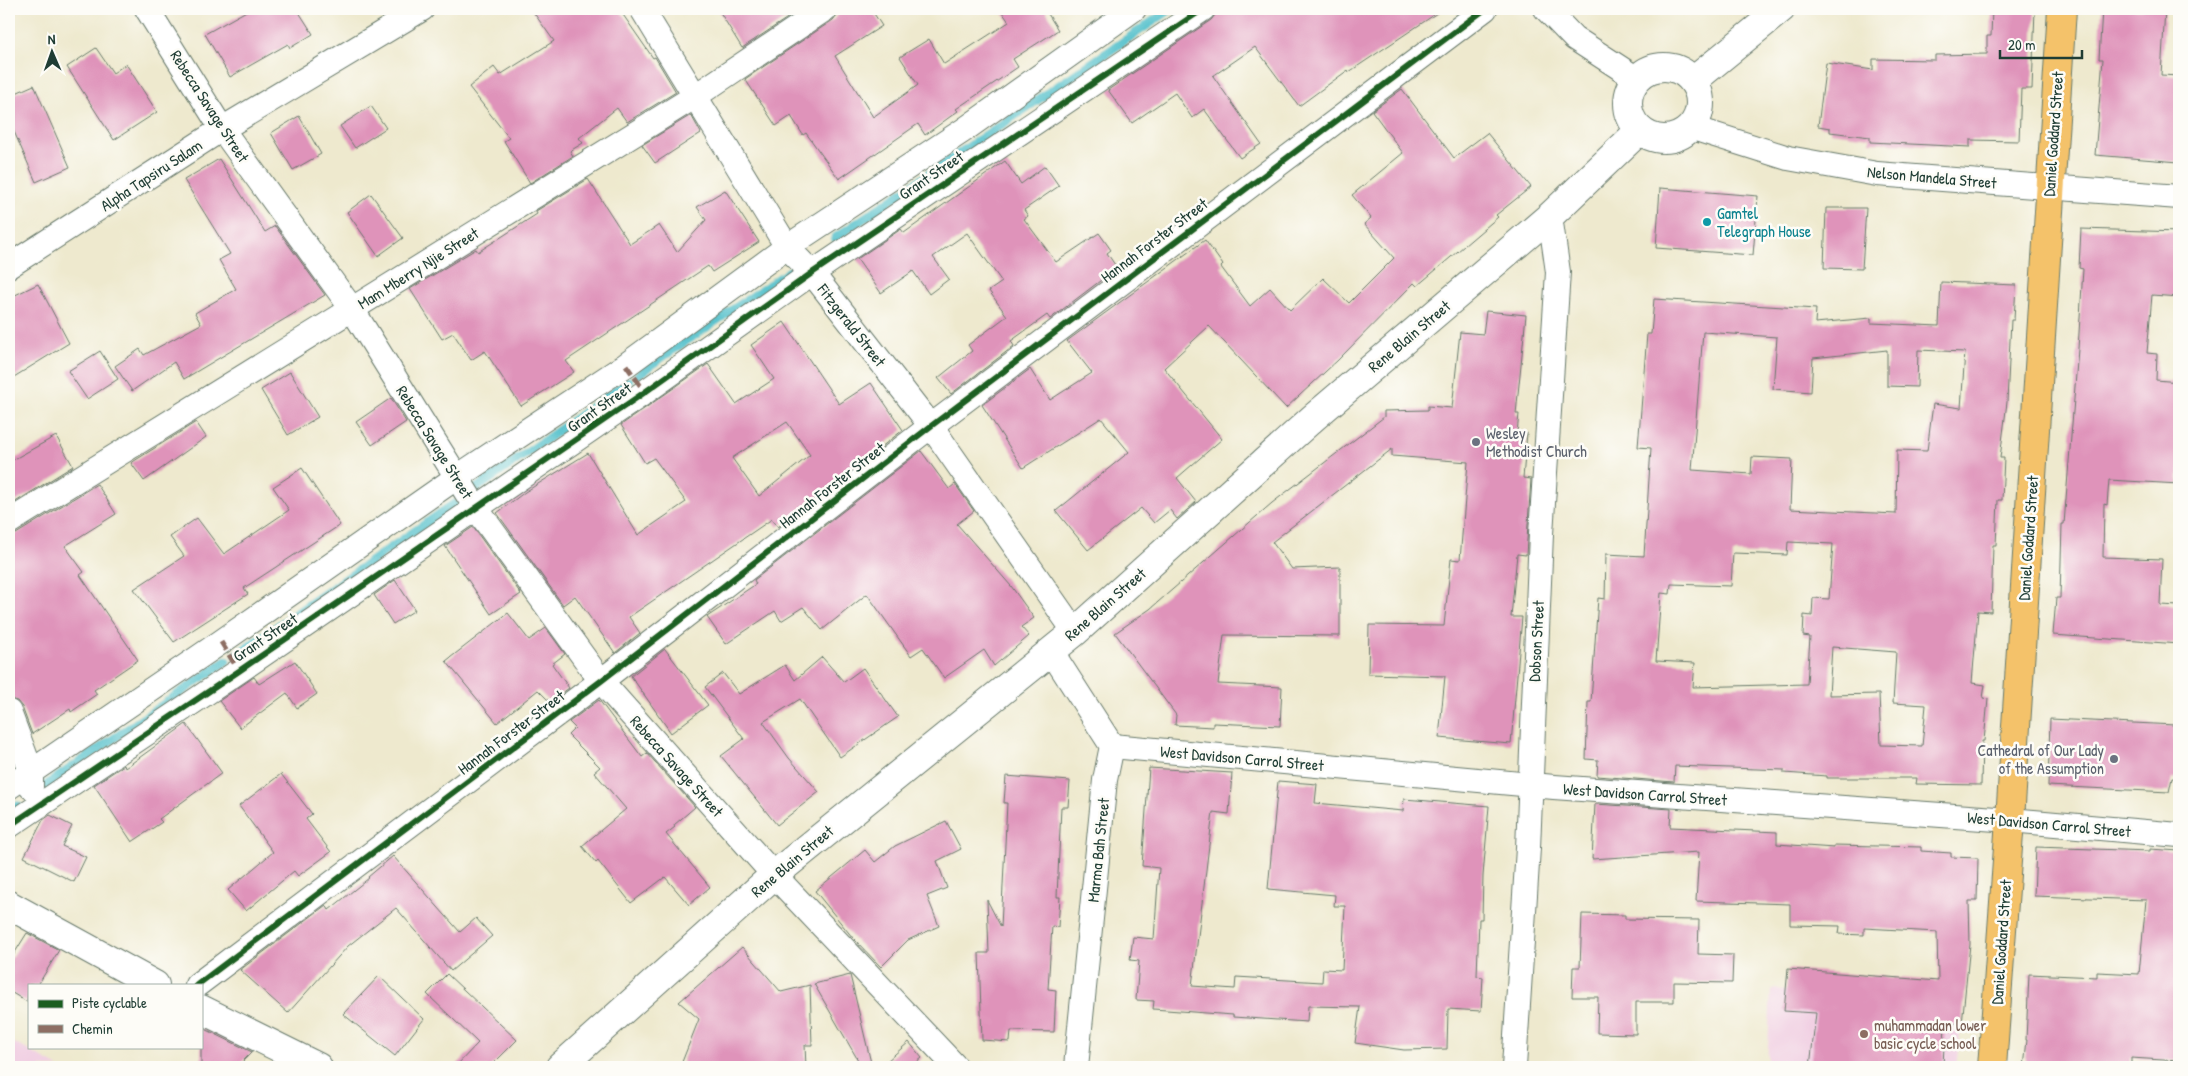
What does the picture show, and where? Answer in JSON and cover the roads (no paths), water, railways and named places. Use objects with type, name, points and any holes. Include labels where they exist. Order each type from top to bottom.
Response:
[{"type":"highway","name":"Daniel Goddard Street","points":[[1992,1067],[2010,820],[2062,9]]},
{"type":"street","name":"Rebecca Savage Street","points":[[147,9],[222,129],[352,309],[476,508],[601,682],[774,875],[956,1067]]},
{"type":"street","name":"Alpha Tapsiru Salam","points":[[9,266],[222,129],[422,9]]},
{"type":"street","name":"Fitzgerald Street","points":[[642,9],[787,247],[812,273],[931,426],[1075,632]]},
{"type":"street","name":"Mam Mberry Njie Street","points":[[9,522],[694,97],[825,9]]},
{"type":"street","name":"Grant Street","points":[[9,787],[457,477],[626,365],[787,247],[964,130],[1134,9]]},
{"type":"street","name":"Grant Street","points":[[9,826],[239,671],[645,392],[812,273],[1202,9]]},
{"type":"street","name":"Hannah Forster Street","points":[[197,984],[601,682],[931,426],[1485,9]]},
{"type":"street","points":[[1546,9],[1574,38],[1636,79]]},
{"type":"street","points":[[1693,81],[1781,9]]},
{"type":"street","points":[[1660,67],[1674,68],[1686,74],[1693,81],[1699,93],[1698,113],[1690,127],[1676,137],[1664,139],[1651,137],[1640,130],[1633,122],[1628,111],[1630,89],[1636,79],[1647,71],[1660,67]]},
{"type":"street","name":"Nelson Mandela Street","points":[[1690,127],[1788,158],[1877,174],[2179,197]]},
{"type":"street","name":"Rene Blain Street","points":[[560,1067],[774,875],[1075,632],[1313,418],[1550,216],[1640,130]]},
{"type":"street","name":"Dobson Street","points":[[1514,1067],[1528,848],[1529,785],[1541,534],[1558,272],[1550,216]]},
{"type":"street","points":[[1052,651],[1112,746]]},
{"type":"street","points":[[9,712],[31,772],[32,809]]},
{"type":"street","name":"West Davidson Carrol Street","points":[[1112,746],[1529,785],[2010,820],[2179,835]]},
{"type":"street","name":"Marma Bah Street","points":[[1076,1067],[1105,780],[1112,746]]},
{"type":"street","points":[[9,905],[152,984]]},
{"type":"street","points":[[202,1009],[318,1067]]},
{"type":"waterway","points":[[835,238],[1171,9]]},
{"type":"waterway","points":[[638,375],[790,271]]},
{"type":"waterway","points":[[477,488],[629,381]]},
{"type":"waterway","points":[[236,655],[454,504]]},
{"type":"waterway","points":[[35,793],[226,661]]},
{"type":"waterway","points":[[9,811],[18,806]]},
{"type":"place","name":"Gamtel Telegraph House","points":[[1707,222]]},
{"type":"place","name":"Wesley Methodist Church","points":[[1476,442]]},
{"type":"place","name":"Cathedral of Our Lady of the Assumption","points":[[2114,759]]},
{"type":"place","name":"muhammadan lower basic cycle school","points":[[1864,1034]]}]
